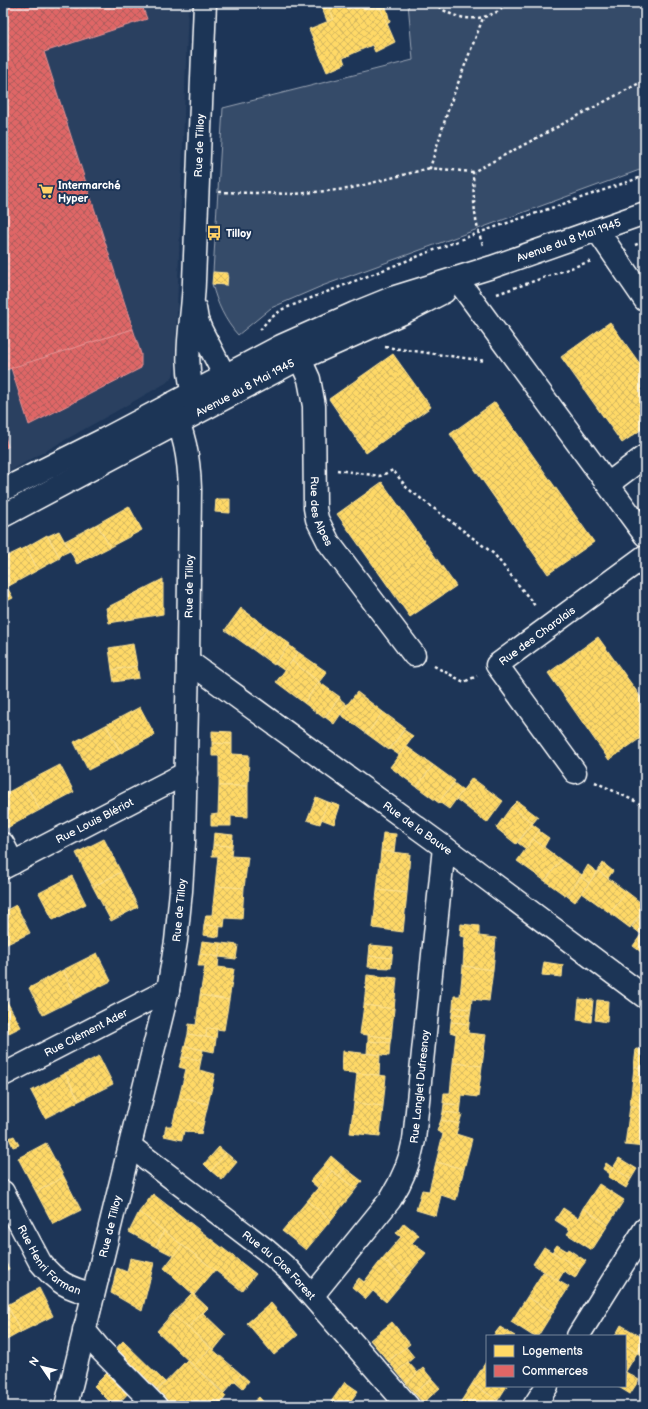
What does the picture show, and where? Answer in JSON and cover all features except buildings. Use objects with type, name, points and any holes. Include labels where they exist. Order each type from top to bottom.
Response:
[{"type":"street","name":"Rue de Tilloy","points":[[196,401],[189,374],[188,338],[194,287],[205,3]]},
{"type":"street","name":"Avenue du 8 Mai 1945","points":[[3,516],[196,401],[296,350],[384,300],[458,281],[492,267],[645,213]]},
{"type":"street","points":[[597,230],[645,300]]},
{"type":"street","points":[[458,281],[645,535]]},
{"type":"street","name":"Rue de Tilloy","points":[[194,287],[197,320],[229,384]]},
{"type":"street","name":"Rue des Alpes","points":[[296,350],[309,379],[314,406],[315,508],[317,520],[329,543],[414,655]]},
{"type":"street","name":"Rue de Tilloy","points":[[66,1406],[168,990],[176,941],[181,891],[186,772],[189,472],[185,442],[175,413]]},
{"type":"street","name":"Avenue du 8 Mai 1945","points":[[3,490],[175,413]]},
{"type":"street","points":[[608,484],[645,456]]},
{"type":"street","name":"Rue des Charolais","points":[[576,772],[497,666],[645,556]]},
{"type":"street","name":"Rue de la Bauve","points":[[188,661],[444,847],[645,997]]},
{"type":"street","name":"Rue Louis Blériot","points":[[8,866],[186,772]]},
{"type":"street","points":[[3,844],[8,866]]},
{"type":"street","name":"Rue Langlet Dufresnoy","points":[[312,1295],[390,1200],[398,1187],[411,1156],[414,1140],[444,847]]},
{"type":"street","name":"Rue Clément Ader","points":[[3,1075],[168,990]]},
{"type":"street","name":"Rue du Clos Forest","points":[[130,1146],[266,1250],[289,1270],[408,1406]]},
{"type":"street","name":"Rue Henri Farman","points":[[3,1192],[40,1262],[48,1272],[68,1287],[93,1294]]},
{"type":"street","points":[[579,1335],[645,1229]]},
{"type":"street","points":[[84,1330],[99,1348],[156,1406]]},
{"type":"street","points":[[534,1406],[546,1387]]},
{"type":"path","points":[[434,3],[449,14],[466,19],[483,18],[500,11],[510,3]]},
{"type":"path","points":[[430,168],[450,104],[483,18]]},
{"type":"path","points":[[198,192],[294,194],[348,189],[430,168],[473,172],[645,80]]},
{"type":"path","points":[[473,172],[475,217],[478,232],[492,267]]},
{"type":"path","points":[[379,346],[486,361]]},
{"type":"path","points":[[315,468],[380,476],[393,470],[407,488],[494,554],[551,626]]},
{"type":"path","points":[[414,655],[464,682],[497,666]]},
{"type":"path","points":[[576,772],[645,806]]},
{"type":"shaded area","points":[[3,3],[188,3],[175,365],[173,376],[166,383],[3,475]]},
{"type":"shaded area","points":[[408,3],[645,3],[645,168],[322,286],[271,308],[238,335],[229,324],[222,311],[212,284],[227,285],[228,274],[213,272],[223,108],[413,60]]},
{"type":"place","name":"Intermarché Hyper","points":[[46,191]]},
{"type":"place","name":"Tilloy","points":[[214,233]]}]
